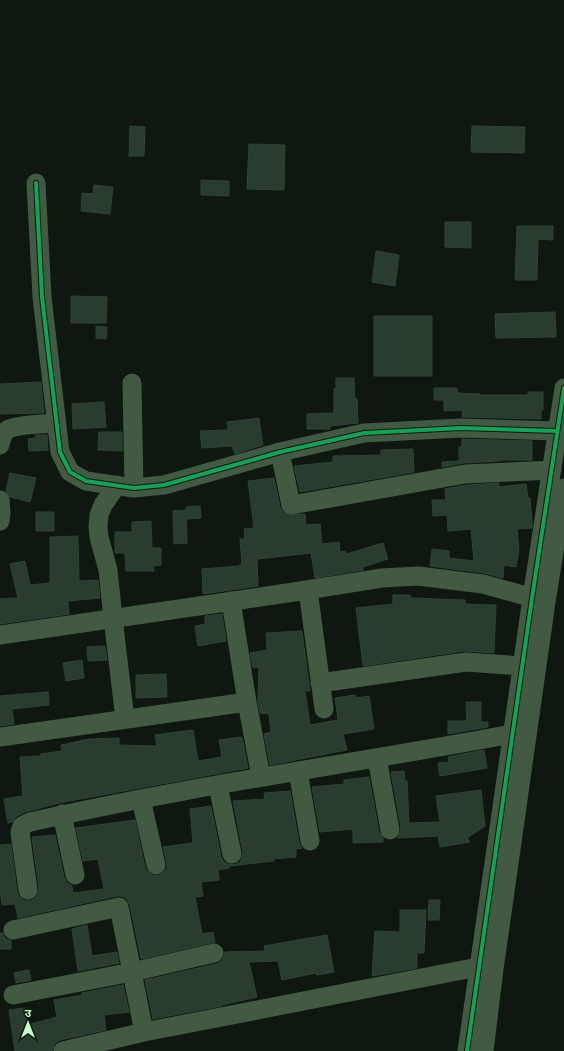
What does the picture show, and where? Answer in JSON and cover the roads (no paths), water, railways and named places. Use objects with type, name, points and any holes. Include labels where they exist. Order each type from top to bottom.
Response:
[{"type":"street","points":[[36,183],[42,297],[60,452],[70,472],[86,481],[126,486],[164,485],[280,452],[364,433],[461,428],[557,431]]},
{"type":"street","points":[[125,719],[112,618],[108,570],[99,537],[98,527],[99,515],[103,505],[126,486],[132,383]]},
{"type":"street","points":[[467,1051],[486,968],[539,600],[552,470],[564,388]]},
{"type":"street","points":[[0,445],[2,435],[9,429],[56,423]]},
{"type":"street","points":[[280,452],[291,505],[465,474],[552,470]]},
{"type":"street","points":[[484,1051],[486,968],[512,734],[522,666],[539,600],[564,488]]},
{"type":"street","points":[[0,500],[0,521]]},
{"type":"street","points":[[0,634],[382,578],[418,576],[483,584],[539,600]]},
{"type":"street","points":[[308,590],[324,709]]},
{"type":"street","points":[[231,601],[261,777]]},
{"type":"street","points":[[320,683],[466,662],[522,666]]},
{"type":"street","points":[[0,737],[247,702]]},
{"type":"street","points":[[28,890],[20,832],[22,826],[30,822],[62,814],[261,777],[512,734]]},
{"type":"street","points":[[378,758],[390,830]]},
{"type":"street","points":[[298,771],[310,841]]},
{"type":"street","points":[[218,785],[232,854]]},
{"type":"street","points":[[141,799],[156,864]]},
{"type":"street","points":[[62,814],[74,875]]},
{"type":"street","points":[[13,930],[118,907],[144,1032]]},
{"type":"street","points":[[13,995],[132,972],[214,953]]},
{"type":"street","points":[[63,1051],[144,1032],[486,968]]}]
